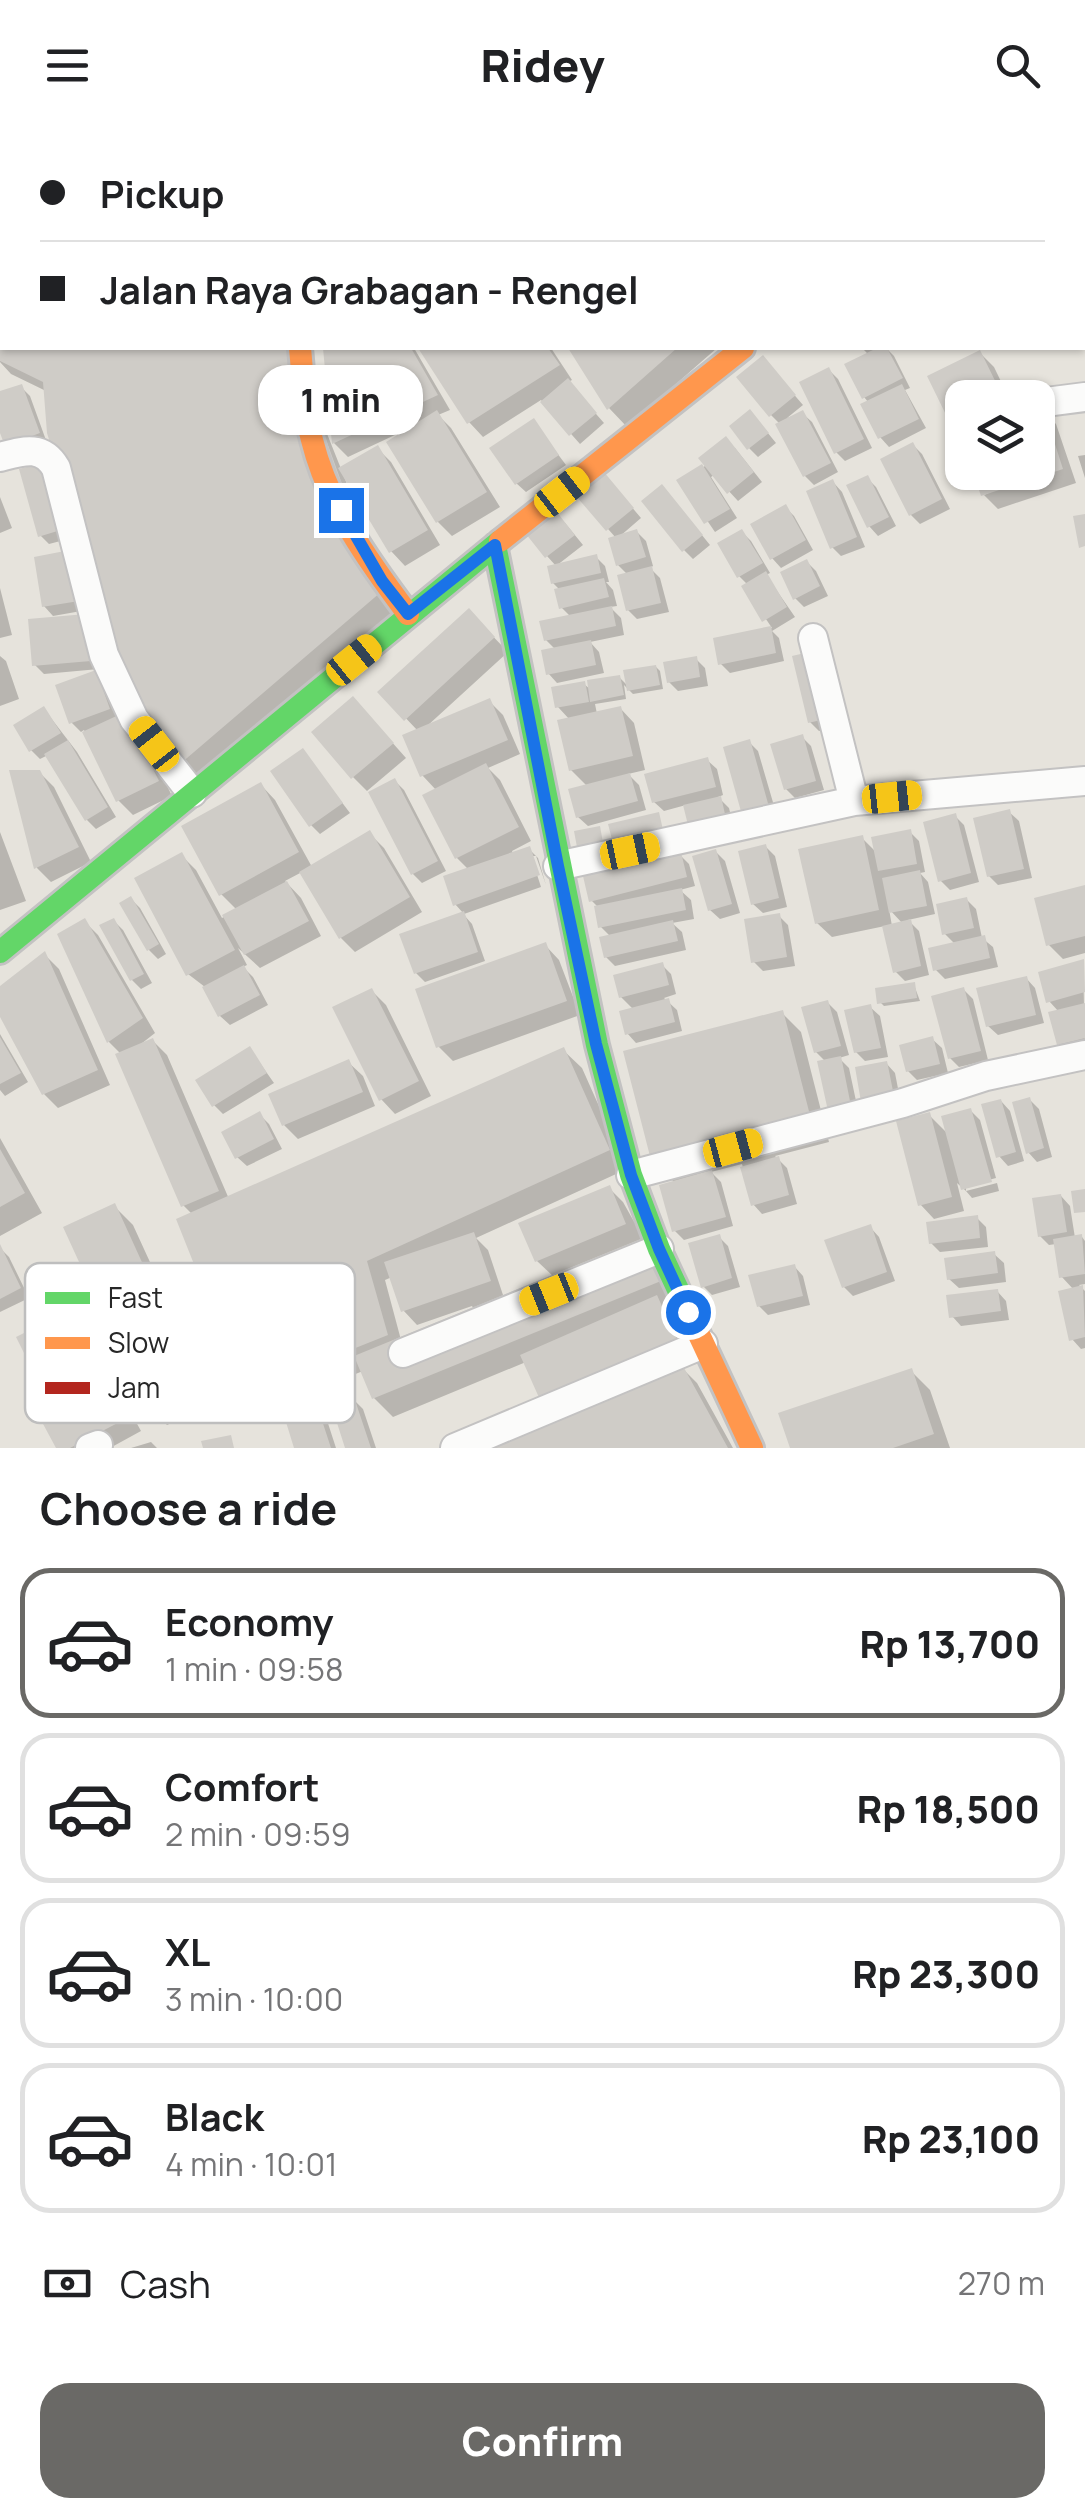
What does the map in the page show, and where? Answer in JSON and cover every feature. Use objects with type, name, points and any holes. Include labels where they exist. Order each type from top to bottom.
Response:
[{"type":"main road","points":[[300,350],[309,424],[329,487],[382,581],[408,614]]},
{"type":"main road","points":[[0,952],[408,614],[740,350]]},
{"type":"main road","points":[[495,545],[596,1044],[631,1175],[659,1249],[752,1448]]},
{"type":"street","points":[[1055,401],[1085,397]]},
{"type":"street","points":[[0,457],[38,450],[49,456],[56,468],[104,655],[134,719],[192,793]]},
{"type":"street","points":[[812,638],[854,801]]},
{"type":"street","points":[[558,866],[854,801],[1085,782]]},
{"type":"street","points":[[631,1175],[903,1103],[986,1076],[1085,1055]]},
{"type":"street","points":[[403,1353],[659,1249]]},
{"type":"street","points":[[455,1448],[703,1344]]},
{"type":"building","points":[[0,350],[294,350],[381,592],[180,764],[141,707],[105,623],[47,433],[43,382],[0,361]]},
{"type":"building","points":[[323,350],[412,350],[438,395],[332,444]]},
{"type":"building","points":[[419,350],[549,350],[560,365],[467,424]]},
{"type":"building","points":[[569,350],[675,350],[607,410]]},
{"type":"building","points":[[873,350],[888,350],[903,378],[862,399],[844,364]]},
{"type":"building","points":[[980,350],[995,380],[945,380],[945,413],[927,376]]},
{"type":"building","points":[[763,355],[796,395],[769,417],[736,377]]},
{"type":"building","points":[[829,367],[864,439],[834,454],[799,382]]},
{"type":"building","points":[[568,378],[597,413],[569,436],[540,402]]},
{"type":"building","points":[[22,384],[40,433],[5,446],[0,433],[0,391]]},
{"type":"building","points":[[902,384],[919,419],[878,439],[860,404]]},
{"type":"building","points":[[750,409],[769,433],[747,450],[729,426]]},
{"type":"building","points":[[437,410],[487,492],[436,523],[386,442]]},
{"type":"building","points":[[803,410],[831,463],[803,477],[775,424]]},
{"type":"building","points":[[534,418],[559,455],[515,485],[489,448]]},
{"type":"building","points":[[726,436],[754,472],[727,494],[698,458]]},
{"type":"building","points":[[913,442],[942,499],[909,516],[880,459]]},
{"type":"building","points":[[1055,444],[1063,469],[1055,472]]},
{"type":"building","points":[[378,445],[428,530],[389,553],[338,468]]},
{"type":"building","points":[[46,462],[64,529],[38,537],[19,469]]},
{"type":"building","points":[[702,464],[730,509],[704,524],[676,480]]},
{"type":"building","points":[[604,472],[634,508],[606,531],[576,496]]},
{"type":"building","points":[[868,475],[889,517],[867,528],[846,485]]},
{"type":"building","points":[[833,479],[857,537],[830,549],[806,491]]},
{"type":"building","points":[[662,484],[703,535],[682,552],[641,501]]},
{"type":"building","points":[[786,504],[806,540],[770,560],[750,524]]},
{"type":"building","points":[[556,511],[575,535],[545,558],[526,534]]},
{"type":"building","points":[[1085,514],[1085,546],[1079,548],[1073,516]]},
{"type":"building","points":[[637,529],[646,557],[616,566],[608,538]]},
{"type":"building","points":[[742,529],[763,563],[737,578],[717,543]]},
{"type":"building","points":[[70,550],[79,601],[42,607],[34,557]]},
{"type":"building","points":[[597,554],[601,573],[551,584],[547,566]]},
{"type":"building","points":[[807,559],[820,586],[793,600],[780,572]]},
{"type":"building","points":[[652,566],[661,603],[626,611],[617,575]]},
{"type":"building","points":[[766,571],[787,607],[762,622],[741,586]]},
{"type":"building","points":[[604,578],[609,597],[559,609],[554,589]]},
{"type":"building","points":[[612,606],[616,626],[544,641],[539,621]]},
{"type":"building","points":[[469,608],[495,637],[404,721],[377,692]]},
{"type":"building","points":[[86,614],[91,661],[32,666],[28,619]]},
{"type":"building","points":[[771,626],[776,653],[718,665],[713,638]]},
{"type":"building","points":[[591,640],[596,665],[546,675],[541,650]]},
{"type":"building","points":[[818,650],[834,717],[808,723],[792,656]]},
{"type":"building","points":[[697,656],[700,677],[667,683],[663,662]]},
{"type":"building","points":[[656,665],[660,685],[627,691],[623,670]]},
{"type":"building","points":[[96,670],[110,709],[69,724],[55,685]]},
{"type":"building","points":[[620,675],[624,695],[590,702],[587,680]]},
{"type":"building","points":[[585,681],[589,702],[555,708],[551,687]]},
{"type":"building","points":[[353,696],[394,743],[351,779],[311,732]]},
{"type":"building","points":[[490,698],[508,740],[420,777],[402,735]]},
{"type":"building","points":[[44,706],[61,733],[29,752],[13,725]]},
{"type":"building","points":[[621,706],[633,756],[569,771],[557,720]]},
{"type":"building","points":[[125,712],[159,781],[116,802],[82,732]]},
{"type":"building","points":[[803,734],[816,781],[784,790],[770,744]]},
{"type":"building","points":[[750,739],[769,807],[742,815],[723,747]]},
{"type":"building","points":[[68,740],[108,807],[85,821],[44,754]]},
{"type":"building","points":[[303,748],[343,803],[309,827],[270,771]]},
{"type":"building","points":[[708,757],[716,787],[652,803],[644,774]]},
{"type":"building","points":[[486,763],[519,827],[455,859],[422,795]]},
{"type":"building","points":[[9,770],[40,770],[79,847],[34,869]]},
{"type":"building","points":[[630,773],[638,801],[576,818],[568,789]]},
{"type":"building","points":[[395,778],[438,861],[411,875],[368,792]]},
{"type":"building","points":[[261,782],[299,852],[219,896],[181,826]]},
{"type":"building","points":[[721,796],[728,828],[691,837],[683,805]]},
{"type":"building","points":[[1010,809],[1024,869],[987,877],[973,818]]},
{"type":"building","points":[[659,812],[665,839],[615,851],[608,824]]},
{"type":"building","points":[[956,813],[971,873],[938,882],[923,822]]},
{"type":"building","points":[[600,826],[605,854],[579,858],[574,831]]},
{"type":"building","points":[[911,829],[917,864],[878,871],[871,837]]},
{"type":"building","points":[[370,830],[410,897],[339,939],[299,872]]},
{"type":"building","points":[[863,835],[879,910],[815,924],[798,849]]},
{"type":"building","points":[[766,844],[779,898],[751,905],[738,851]]},
{"type":"building","points":[[530,846],[540,875],[453,906],[443,876]]},
{"type":"building","points":[[716,849],[732,904],[708,911],[692,856]]},
{"type":"building","points":[[182,852],[235,950],[186,976],[134,878]]},
{"type":"building","points":[[681,852],[687,877],[589,902],[583,876]]},
{"type":"building","points":[[920,870],[927,906],[889,913],[882,878]]},
{"type":"building","points":[[287,881],[309,921],[244,955],[222,915]]},
{"type":"building","points":[[1085,885],[1085,936],[1046,946],[1034,898]]},
{"type":"building","points":[[682,888],[686,910],[598,928],[594,906]]},
{"type":"building","points":[[131,896],[159,944],[147,951],[119,903]]},
{"type":"building","points":[[967,897],[974,928],[942,935],[936,904]]},
{"type":"building","points":[[464,911],[478,952],[414,974],[399,934]]},
{"type":"building","points":[[780,913],[787,957],[751,963],[744,919]]},
{"type":"building","points":[[85,918],[143,1018],[107,1043],[57,934]]},
{"type":"building","points":[[114,918],[144,974],[130,981],[99,925]]},
{"type":"building","points":[[911,919],[921,966],[893,973],[882,926]]},
{"type":"building","points":[[673,920],[678,941],[604,958],[599,937]]},
{"type":"building","points":[[985,935],[990,958],[933,971],[928,948]]},
{"type":"building","points":[[546,942],[567,1001],[436,1048],[415,989]]},
{"type":"building","points":[[45,951],[98,1070],[42,1095],[0,1017],[0,986]]},
{"type":"building","points":[[1084,959],[1085,992],[1046,1003],[1038,972]]},
{"type":"building","points":[[663,962],[669,985],[619,998],[613,975]]},
{"type":"building","points":[[244,965],[260,995],[218,1017],[202,987]]},
{"type":"building","points":[[1027,976],[1036,1015],[986,1027],[976,988]]},
{"type":"building","points":[[915,982],[917,998],[877,1004],[875,988]]},
{"type":"building","points":[[964,987],[981,1051],[948,1059],[931,996]]},
{"type":"building","points":[[372,988],[419,1081],[379,1101],[332,1007]]},
{"type":"building","points":[[669,998],[675,1022],[625,1035],[619,1011]]},
{"type":"building","points":[[828,1000],[841,1046],[814,1053],[801,1007]]},
{"type":"building","points":[[1085,1003],[1085,1038],[1057,1045],[1048,1012]]},
{"type":"building","points":[[871,1004],[881,1048],[854,1053],[844,1010]]},
{"type":"building","points":[[783,1010],[812,1123],[652,1164],[623,1051]]},
{"type":"building","points":[[933,1036],[940,1064],[906,1072],[899,1045]]},
{"type":"building","points":[[0,1037],[21,1073],[0,1084]]},
{"type":"building","points":[[153,1038],[219,1191],[181,1207],[115,1054]]},
{"type":"building","points":[[250,1046],[267,1073],[212,1107],[195,1080]]},
{"type":"building","points":[[564,1047],[610,1150],[367,1261],[388,1335],[355,1348],[355,1263],[194,1263],[176,1219]]},
{"type":"building","points":[[841,1056],[851,1106],[828,1111],[817,1061]]},
{"type":"building","points":[[349,1059],[363,1092],[282,1126],[268,1094]]},
{"type":"building","points":[[887,1061],[894,1096],[861,1102],[855,1067]]},
{"type":"building","points":[[1030,1097],[1044,1148],[1026,1154],[1012,1102]]},
{"type":"building","points":[[1001,1099],[1016,1152],[996,1158],[981,1104]]},
{"type":"building","points":[[971,1108],[992,1182],[961,1190],[941,1116]]},
{"type":"building","points":[[260,1111],[274,1139],[235,1159],[221,1132]]},
{"type":"building","points":[[930,1112],[952,1197],[918,1206],[896,1121]]},
{"type":"building","points":[[0,1149],[25,1193],[0,1207]]},
{"type":"building","points":[[779,1156],[789,1195],[751,1206],[740,1167]]},
{"type":"building","points":[[712,1170],[726,1217],[672,1232],[659,1185]]},
{"type":"building","points":[[610,1185],[626,1224],[535,1262],[518,1223]]},
{"type":"building","points":[[1085,1189],[1085,1212],[1074,1213],[1071,1191]]},
{"type":"building","points":[[1061,1194],[1067,1232],[1038,1237],[1032,1198]]},
{"type":"building","points":[[115,1203],[142,1263],[80,1263],[63,1227]]},
{"type":"building","points":[[978,1215],[980,1238],[929,1244],[926,1222]]},
{"type":"building","points":[[871,1224],[887,1272],[842,1288],[824,1240]]},
{"type":"building","points":[[474,1232],[491,1281],[401,1312],[384,1262]]},
{"type":"building","points":[[720,1234],[732,1278],[701,1288],[688,1243]]},
{"type":"building","points":[[1082,1234],[1085,1274],[1059,1278],[1053,1239]]},
{"type":"building","points":[[643,1238],[661,1281],[372,1399],[355,1356]]},
{"type":"building","points":[[0,1244],[21,1288],[0,1299]]},
{"type":"building","points":[[995,1251],[998,1273],[947,1280],[944,1258]]},
{"type":"building","points":[[795,1264],[803,1296],[757,1307],[748,1275]]},
{"type":"building","points":[[1083,1285],[1085,1337],[1069,1341],[1058,1291]]},
{"type":"building","points":[[998,1289],[1001,1311],[949,1318],[946,1295]]},
{"type":"building","points":[[657,1295],[678,1342],[541,1402],[520,1355]]},
{"type":"building","points":[[25,1332],[25,1355],[16,1337]]},
{"type":"building","points":[[683,1366],[728,1448],[480,1448]]},
{"type":"building","points":[[912,1368],[934,1434],[893,1448],[790,1448],[778,1413]]},
{"type":"building","points":[[355,1400],[371,1448],[345,1448],[337,1423],[355,1423]]},
{"type":"building","points":[[43,1423],[118,1423],[70,1448],[56,1448]]},
{"type":"building","points":[[286,1423],[323,1423],[331,1448],[294,1448]]},
{"type":"building","points":[[231,1435],[234,1448],[203,1448],[201,1441]]},
{"type":"traffic: fast","points":[[0,952],[500,541]]},
{"type":"traffic: fast","points":[[495,545],[597,1045],[631,1175],[688,1311]]},
{"type":"traffic: slow","points":[[300,350],[309,429],[328,487],[364,553],[408,614]]},
{"type":"traffic: slow","points":[[500,541],[740,350]]},
{"type":"traffic: slow","points":[[688,1311],[752,1448]]},
{"type":"route","points":[[341,510],[382,581],[408,614],[495,545],[596,1044],[631,1175],[688,1312]]}]
